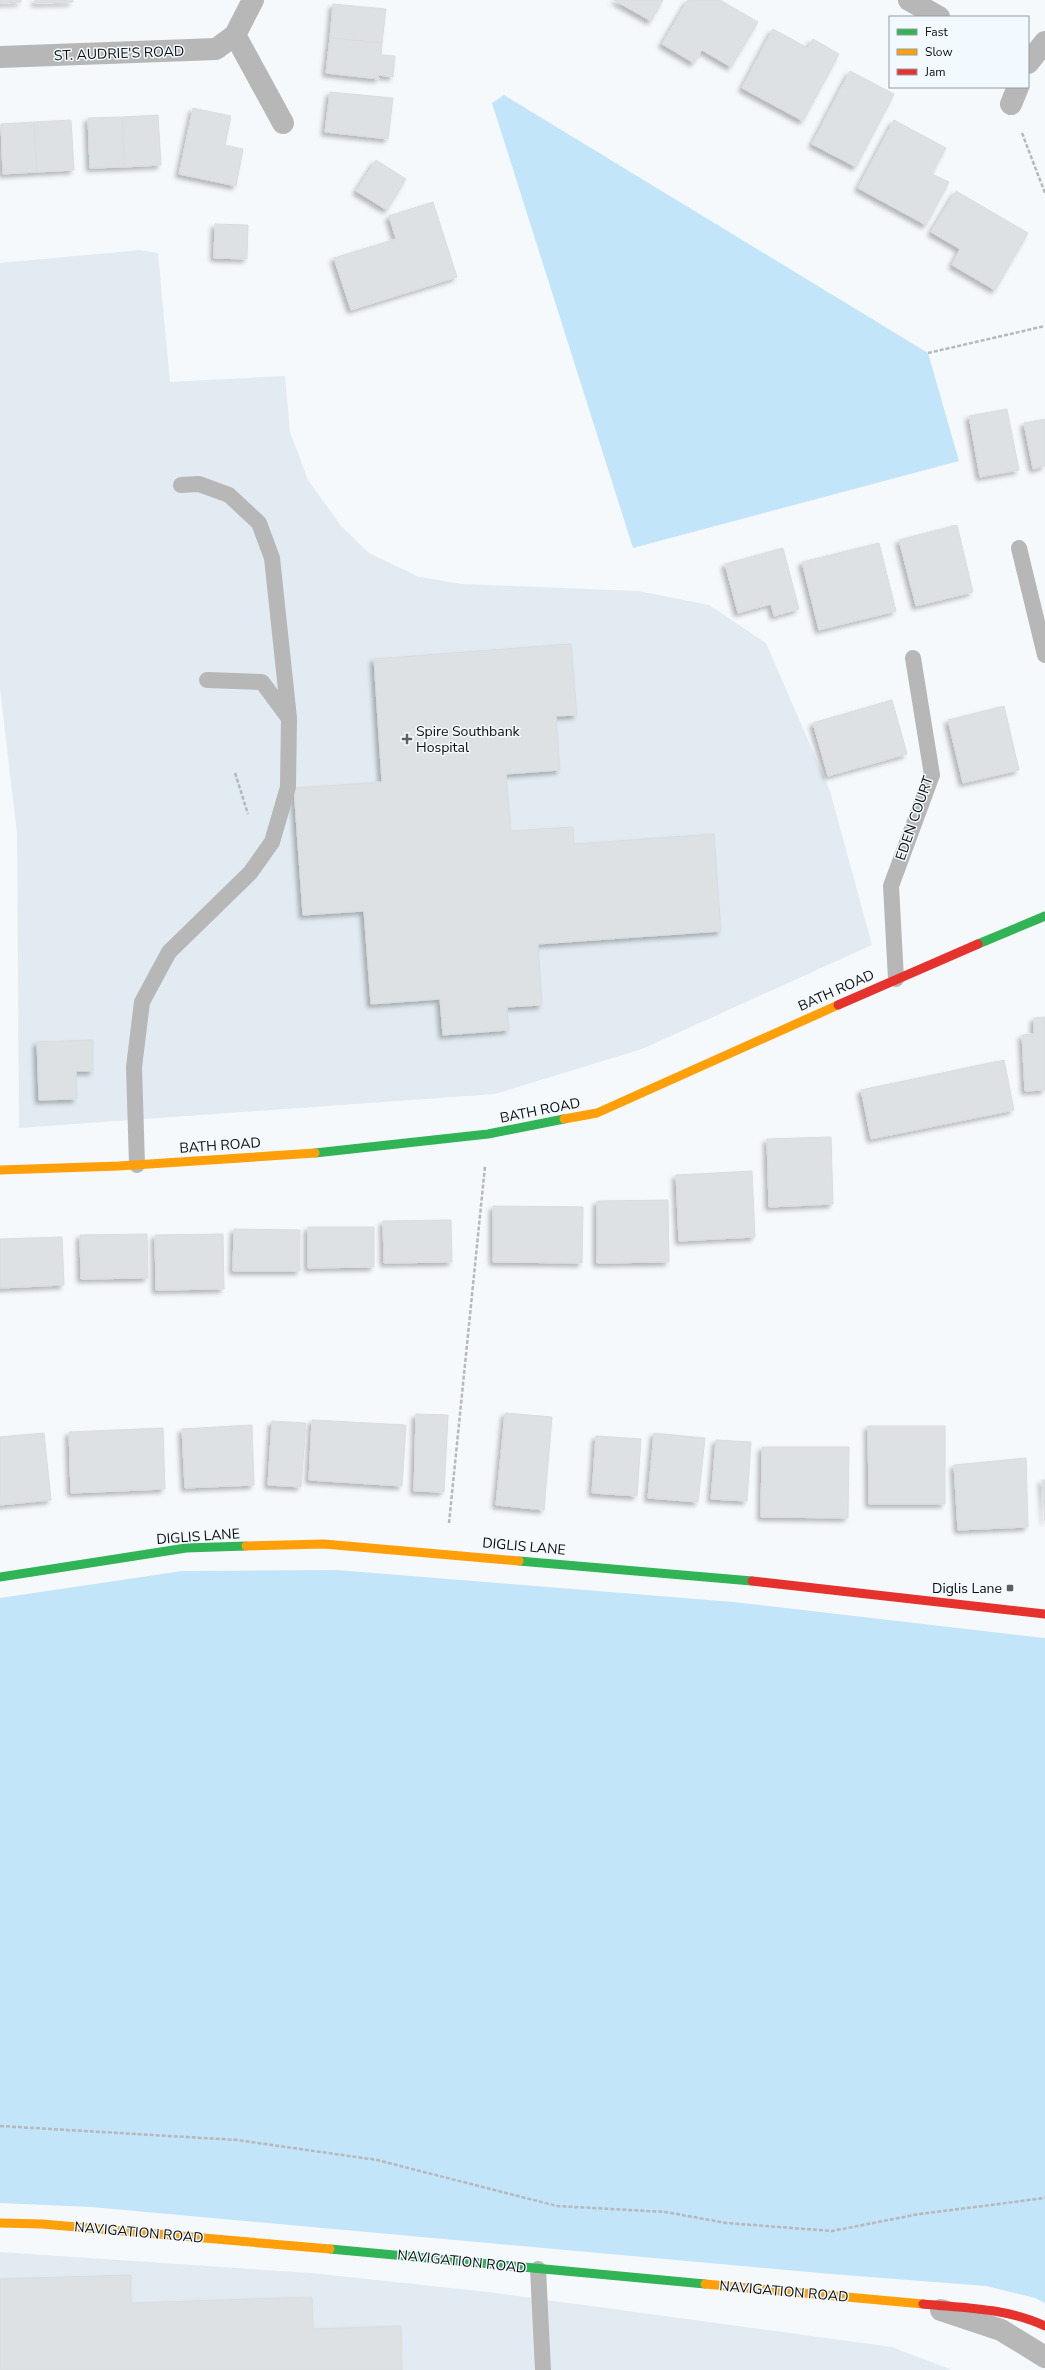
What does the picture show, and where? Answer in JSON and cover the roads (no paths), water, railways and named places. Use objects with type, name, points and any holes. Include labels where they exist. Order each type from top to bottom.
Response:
[{"type":"street","name":"ST. AUDRIE'S ROAD","points":[[0,57],[216,49],[234,35],[253,0]]},
{"type":"street","points":[[909,0],[937,16]]},
{"type":"street","points":[[234,35],[283,123]]},
{"type":"street","points":[[1029,62],[1045,42]]},
{"type":"street","name":"BATH ROAD","points":[[0,1170],[137,1165],[323,1152],[488,1134],[597,1113],[896,979],[1045,916]]},
{"type":"street","name":"DIGLIS LANE","points":[[0,1577],[186,1548],[324,1544],[446,1553],[742,1580],[1045,1614]]},
{"type":"street","name":"NAVIGATION ROAD","points":[[0,2223],[42,2224],[394,2254],[538,2269],[923,2303],[988,2310],[1029,2318],[1045,2326]]},
{"type":"street","name":"NAVIGATION ROAD","points":[[923,2303],[1001,2330],[1045,2357]]},
{"type":"lane","points":[[137,1165],[134,1067],[142,1002],[169,952],[250,874],[272,842],[288,786],[289,718],[272,558],[259,524],[229,495],[199,484],[181,485]]},
{"type":"lane","points":[[1019,548],[1045,655]]},
{"type":"lane","name":"EDEN COURT","points":[[896,979],[891,886],[932,775],[913,658]]},
{"type":"lane","points":[[207,680],[262,682],[289,718]]},
{"type":"lane","points":[[538,2269],[543,2370]]},
{"type":"place","name":"Spire Southbank Hospital","points":[[407,739]]},
{"type":"place","name":"Diglis Lane","points":[[1010,1588]]}]
